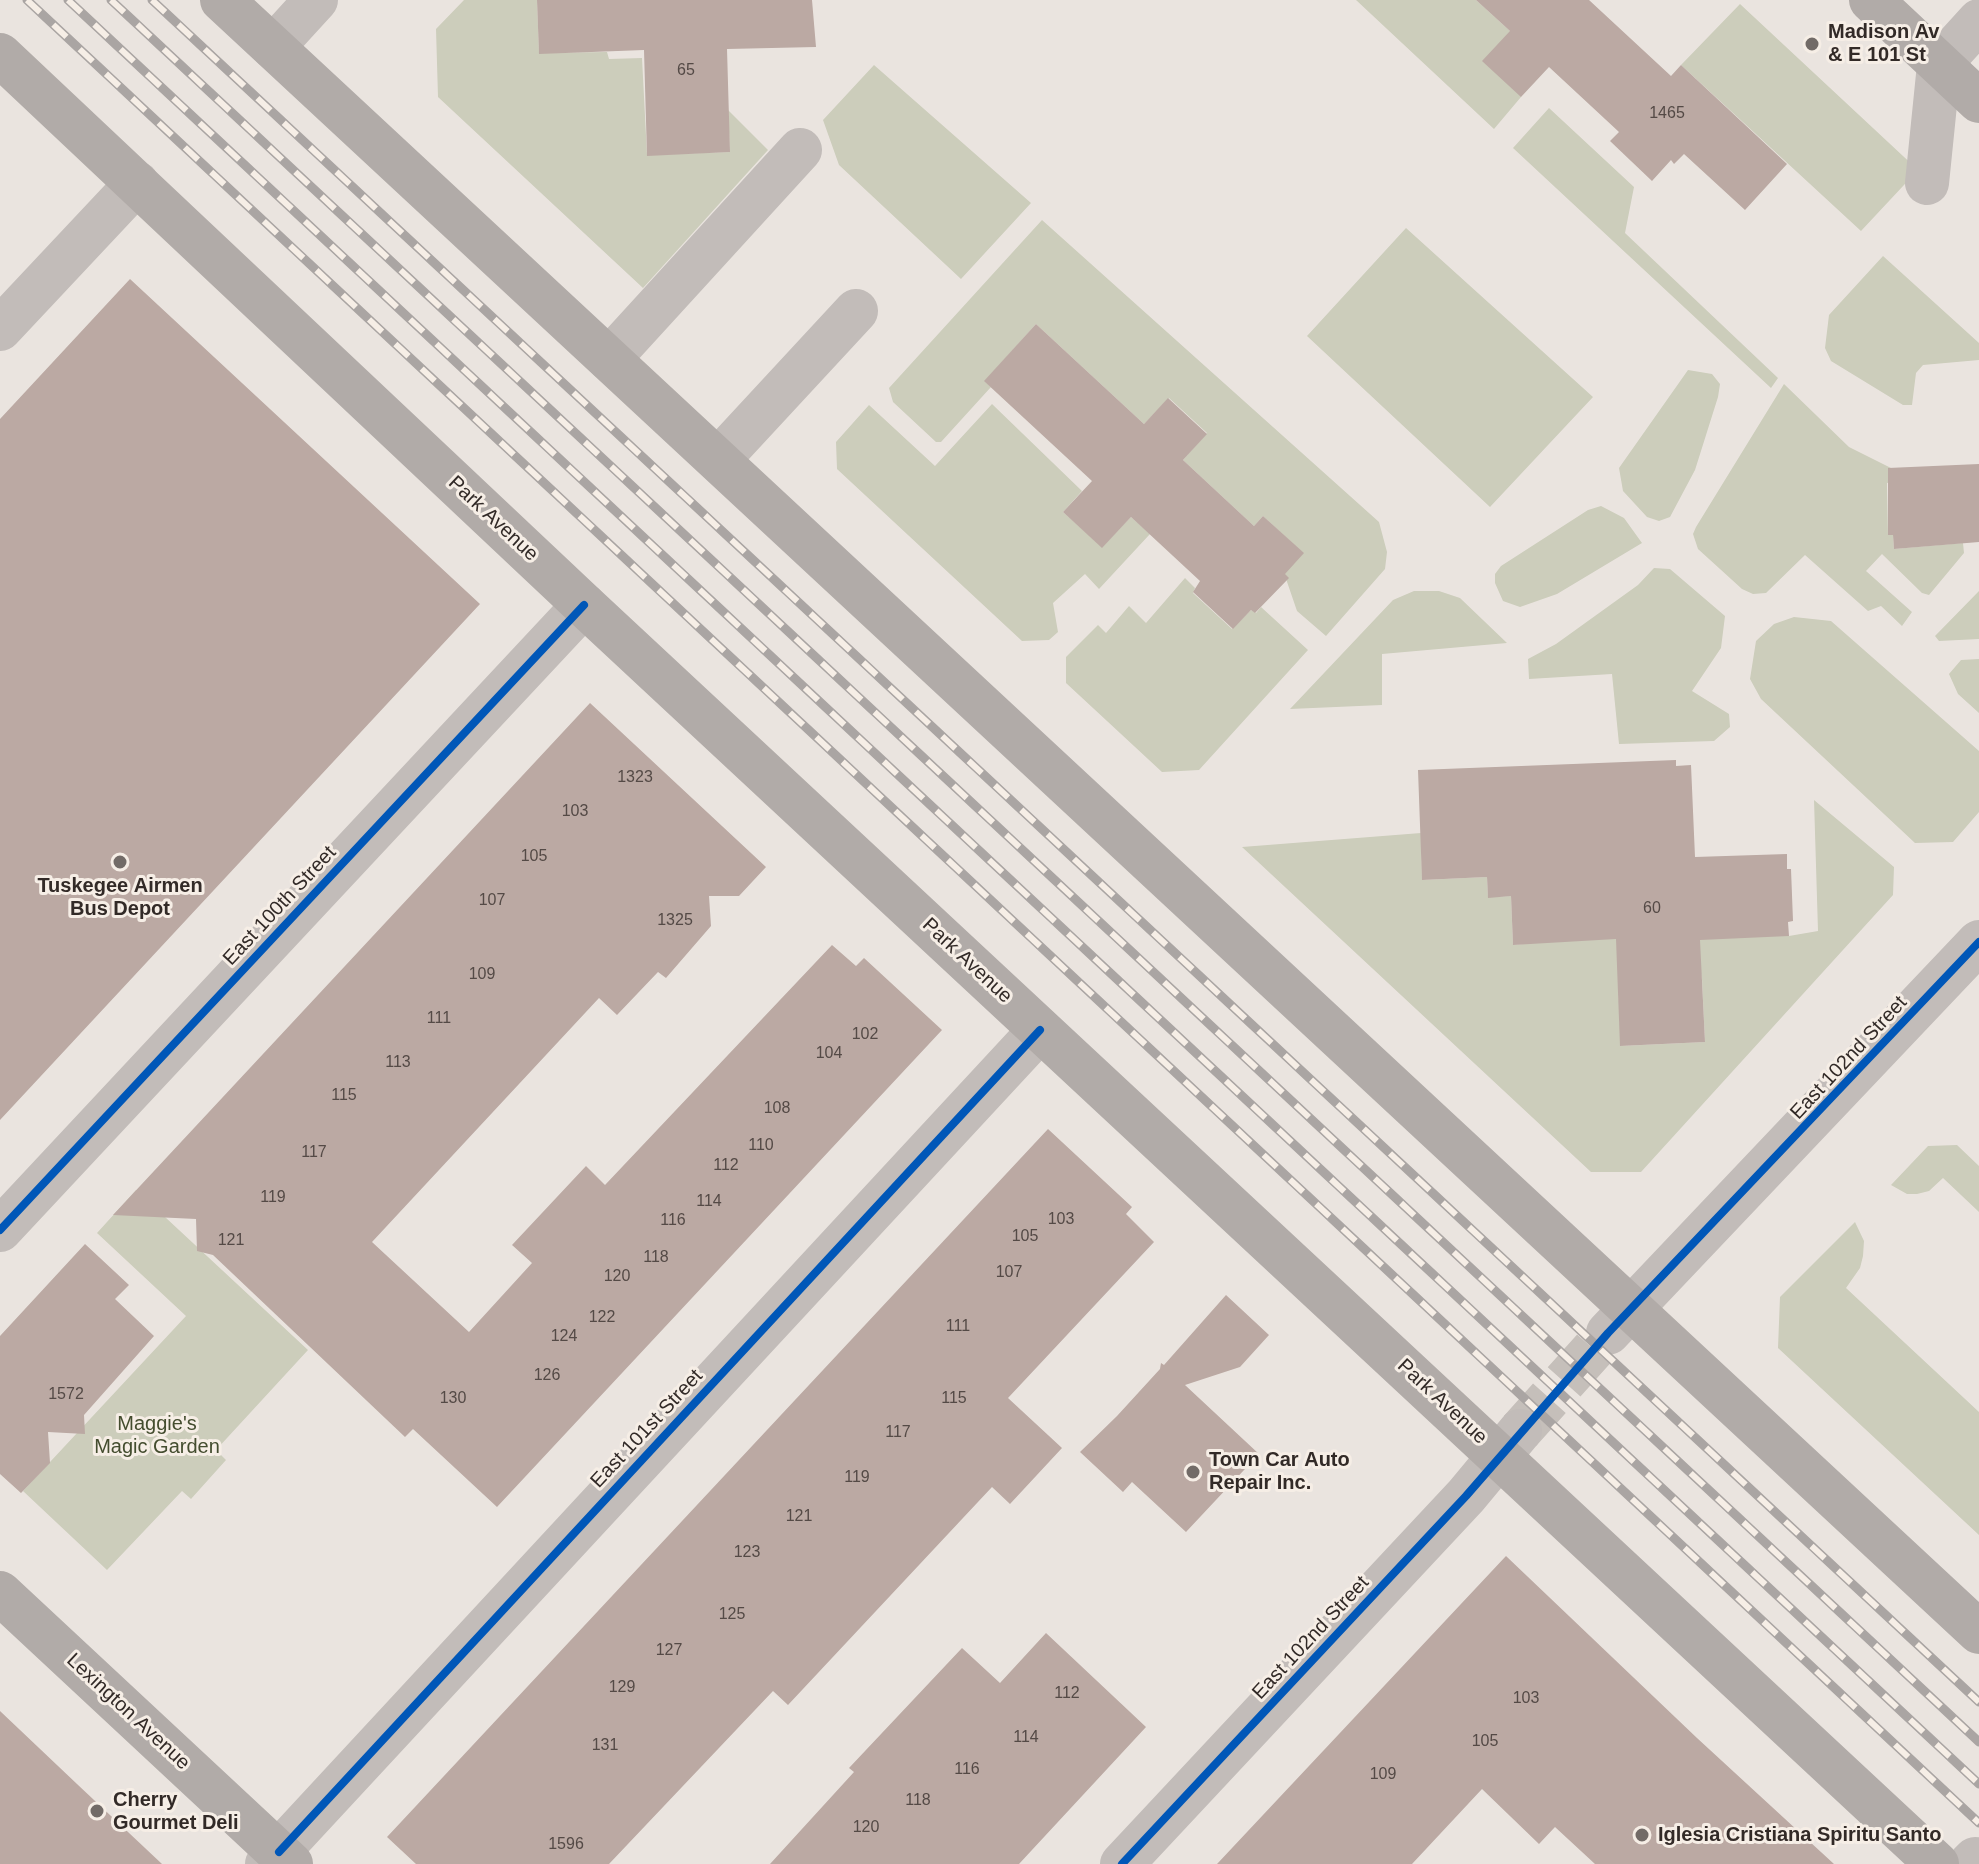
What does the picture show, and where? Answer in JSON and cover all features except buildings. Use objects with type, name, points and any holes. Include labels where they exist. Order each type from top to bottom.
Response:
[{"type":"main road","points":[[222,0],[718,460],[1621,1321],[1979,1632]]},
{"type":"main road","points":[[1871,0],[1979,101]]},
{"type":"main road","name":"Park Avenue","points":[[0,55],[1040,1030],[1510,1444],[1960,1862]]},
{"type":"main road","name":"Lexington Avenue","points":[[0,1593],[279,1860]]},
{"type":"street","points":[[273,47],[316,0]]},
{"type":"street","points":[[1927,183],[1939,65],[1979,21]]},
{"type":"street","points":[[609,359],[800,150]]},
{"type":"street","points":[[0,329],[137,183]]},
{"type":"street","points":[[718,460],[856,311]]},
{"type":"street","name":"East 100th Street","points":[[0,1230],[584,605]]},
{"type":"street","name":"East 102nd Street","points":[[1621,1321],[1979,942]]},
{"type":"street","name":"East 101st Street","points":[[279,1860],[1040,1030]]},
{"type":"street","name":"East 102nd Street","points":[[1122,1864],[1510,1444]]},
{"type":"green space","points":[[464,0],[537,0],[539,53],[607,52],[609,59],[642,58],[647,155],[730,152],[728,110],[768,150],[643,288],[438,97],[436,29]]},
{"type":"green space","points":[[1356,0],[1476,0],[1510,31],[1521,97],[1494,129]]},
{"type":"green space","points":[[1740,4],[1918,170],[1861,231],[1681,65]]},
{"type":"green space","points":[[874,65],[1031,203],[961,279],[839,165],[823,120]]},
{"type":"green space","points":[[1549,108],[1634,187],[1625,233],[1778,378],[1771,388],[1513,148]]},
{"type":"green space","points":[[1042,220],[1379,522],[1387,552],[1385,569],[1326,636],[1297,611],[1284,573],[1303,553],[1263,516],[1254,526],[1183,460],[1207,433],[1169,398],[1144,424],[1036,324],[985,381],[991,387],[941,442],[936,442],[893,402],[889,388]]},
{"type":"green space","points":[[1406,228],[1593,397],[1490,507],[1307,336]]},
{"type":"green space","points":[[1883,256],[1979,343],[1979,360],[1923,365],[1916,373],[1912,405],[1903,405],[1831,361],[1825,348],[1829,315]]},
{"type":"green space","points":[[1688,370],[1712,374],[1720,384],[1718,397],[1695,470],[1670,517],[1659,521],[1647,517],[1623,491],[1619,468]]},
{"type":"green space","points":[[1784,384],[1849,447],[1891,468],[1892,482],[1887,483],[1888,535],[1893,535],[1894,549],[1963,543],[1964,553],[1929,595],[1922,593],[1882,554],[1866,571],[1912,612],[1902,626],[1881,606],[1868,611],[1805,555],[1766,593],[1753,594],[1742,589],[1698,549],[1693,534],[1696,527]]},
{"type":"green space","points":[[992,404],[1082,491],[1063,512],[1102,547],[1131,517],[1150,534],[1099,589],[1085,574],[1053,603],[1058,632],[1049,640],[1022,641],[837,469],[836,442],[869,405],[935,466]]},
{"type":"green space","points":[[1601,506],[1624,518],[1642,543],[1557,594],[1520,607],[1503,601],[1495,583],[1495,574],[1501,566],[1588,510]]},
{"type":"green space","points":[[1654,568],[1670,569],[1725,616],[1721,648],[1692,691],[1729,714],[1730,727],[1714,741],[1619,744],[1612,674],[1529,679],[1528,659],[1556,644],[1638,585]]},
{"type":"green space","points":[[1185,578],[1195,588],[1193,593],[1232,629],[1251,610],[1256,613],[1261,607],[1308,650],[1199,770],[1162,772],[1066,683],[1066,657],[1098,625],[1106,633],[1129,606],[1146,623]]},
{"type":"green space","points":[[1414,591],[1439,591],[1460,598],[1507,643],[1382,654],[1382,705],[1290,709],[1393,600]]},
{"type":"green space","points":[[1979,591],[1979,639],[1939,641],[1935,636]]},
{"type":"green space","points":[[1794,617],[1831,621],[1979,751],[1979,812],[1953,842],[1915,843],[1761,699],[1750,679],[1756,641],[1774,624]]},
{"type":"green space","points":[[1979,659],[1979,713],[1958,694],[1949,674],[1961,660]]},
{"type":"green space","points":[[1814,800],[1894,867],[1893,895],[1641,1172],[1591,1172],[1242,847],[1421,833],[1422,880],[1487,877],[1488,897],[1511,896],[1513,945],[1622,934],[1618,982],[1621,1046],[1705,1042],[1702,979],[1694,936],[1789,936],[1818,931]]},
{"type":"green space","points":[[1957,1145],[1979,1166],[1979,1212],[1943,1178],[1929,1191],[1917,1194],[1907,1194],[1891,1185],[1928,1146]]},
{"type":"green space","name":"Maggie's Magic Garden","points":[[136,1190],[308,1350],[216,1450],[226,1460],[191,1499],[182,1491],[107,1570],[23,1491],[186,1316],[97,1233]]},
{"type":"green space","points":[[1855,1222],[1864,1241],[1863,1256],[1860,1268],[1846,1288],[1979,1412],[1979,1535],[1778,1348],[1780,1297]]},
{"type":"tunnel","points":[[1520,1431],[1608,1333]]},
{"type":"railway","points":[[27,0],[1979,1823]]},
{"type":"railway","points":[[68,0],[1979,1784]]},
{"type":"railway","points":[[111,0],[1979,1742]]},
{"type":"railway","points":[[152,0],[1979,1702]]},
{"type":"cycle path","points":[[0,1230],[584,605]]},
{"type":"cycle path","points":[[1122,1864],[1466,1496],[1608,1333],[1979,942]]},
{"type":"cycle path","points":[[279,1852],[1040,1030]]},
{"type":"place","name":"Madison Av & E 101 St","points":[[1812,44]]},
{"type":"place","name":"Tuskegee Airmen Bus Depot","points":[[120,862]]},
{"type":"place","name":"Town Car Auto Repair Inc.","points":[[1193,1472]]},
{"type":"place","name":"Cherry Gourmet Deli","points":[[97,1811]]},
{"type":"place","name":"Iglesia Cristiana Spiritu Santo","points":[[1642,1835]]}]
